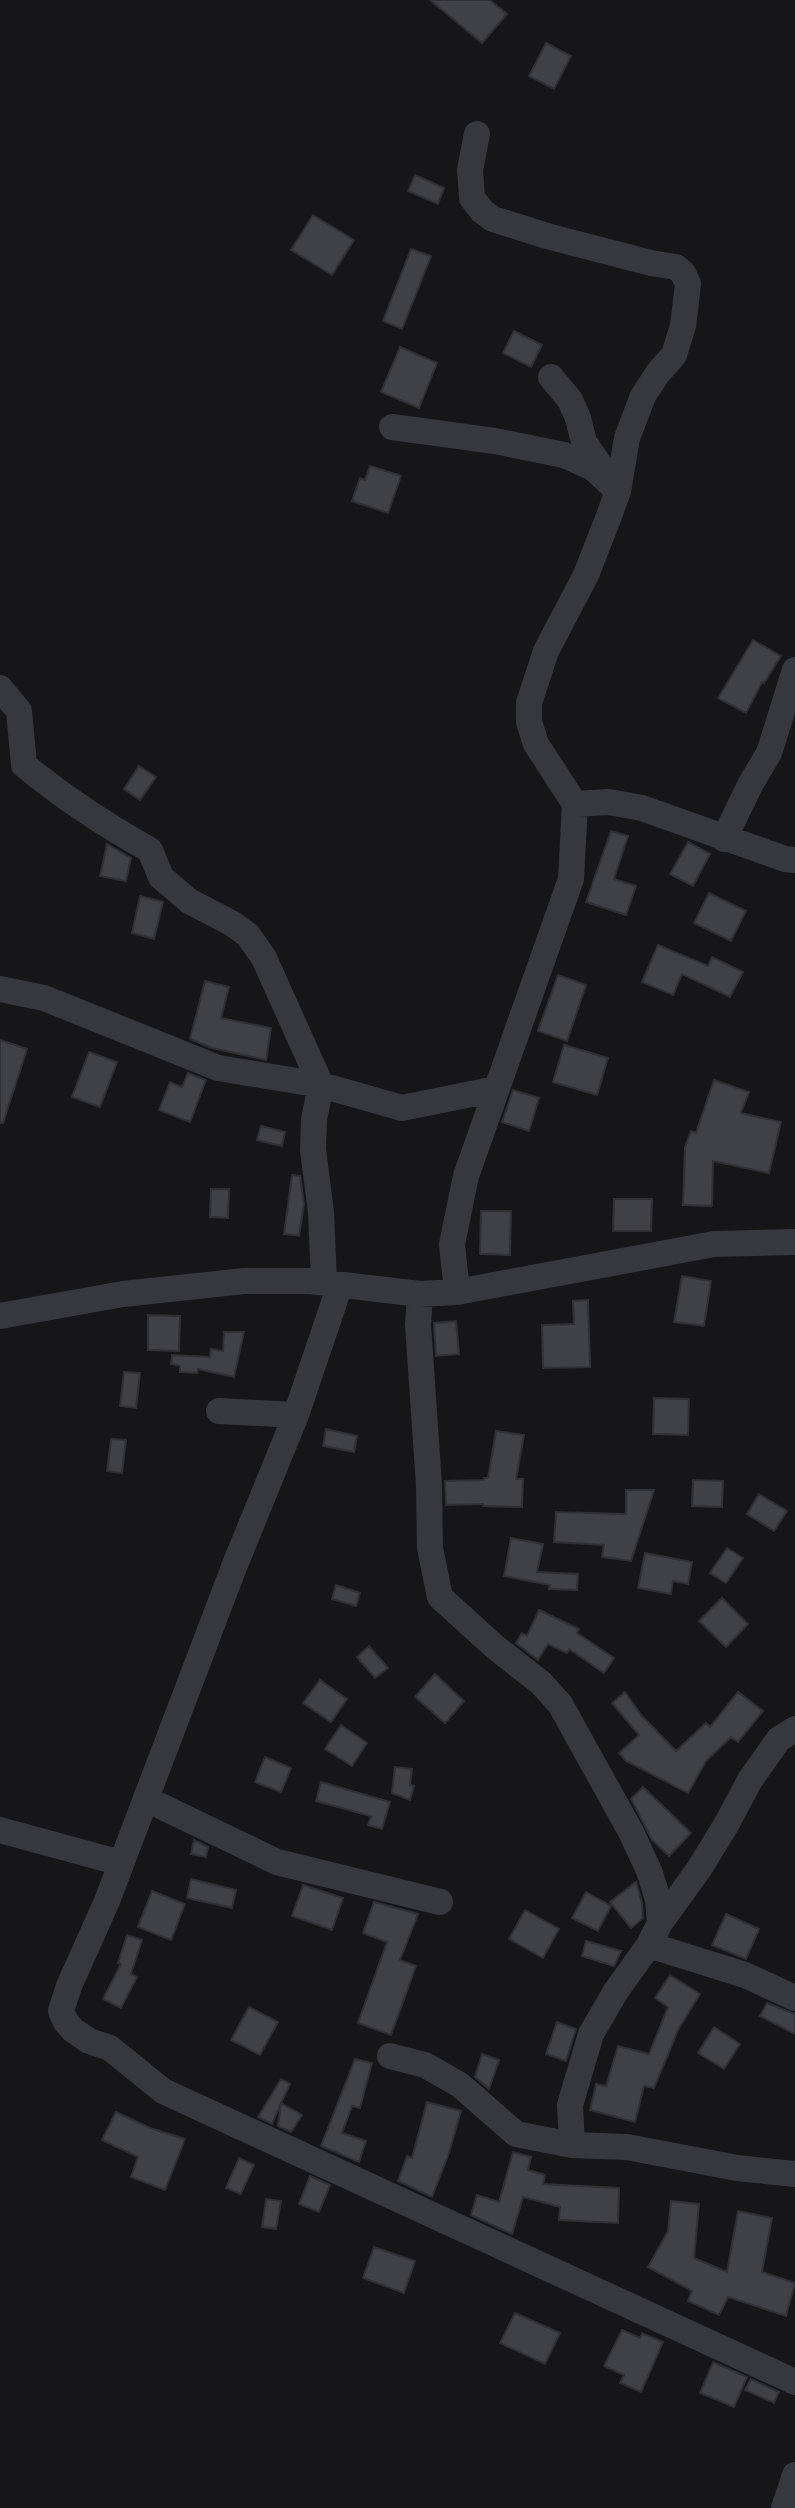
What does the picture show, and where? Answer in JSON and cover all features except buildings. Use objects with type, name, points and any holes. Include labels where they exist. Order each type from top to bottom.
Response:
[{"type":"street","points":[[457,1292],[452,1244],[466,1176],[571,879],[575,804],[536,744],[529,722],[529,703],[546,651],[586,575],[618,491],[627,438],[643,396],[674,355],[683,326],[688,284],[676,267],[547,236],[493,219],[472,198],[470,170],[477,134]]},
{"type":"street","points":[[551,377],[570,400],[584,442],[618,491]]},
{"type":"street","points":[[392,427],[495,441],[564,455],[593,468],[618,491]]},
{"type":"street","points":[[724,839],[743,797],[769,753],[795,670]]},
{"type":"street","points":[[0,688],[19,711],[24,765],[64,798],[150,850],[161,877],[189,901],[248,935],[264,958],[321,1085],[314,1119],[313,1150],[332,1284],[296,1415],[65,1999],[61,2011],[66,2022],[89,2041],[110,2048],[163,2091],[795,2382]]},
{"type":"street","points":[[575,804],[609,802],[642,808],[724,839],[795,860]]},
{"type":"street","points":[[0,989],[44,998],[218,1068],[321,1085],[402,1108],[496,1089]]},
{"type":"street","points":[[0,1316],[138,1292],[244,1281],[332,1284],[420,1294],[457,1292],[714,1244],[795,1242]]},
{"type":"street","points":[[420,1294],[418,1325],[430,1548],[440,1597],[495,1647],[541,1683],[560,1704],[631,1832],[650,1873],[658,1900],[654,1934]]},
{"type":"street","points":[[219,1411],[296,1415]]},
{"type":"street","points":[[572,2145],[570,2105],[591,2034],[616,1991],[706,1858],[750,1780],[779,1739],[795,1729]]},
{"type":"street","points":[[146,1799],[277,1862],[440,1902]]},
{"type":"street","points":[[0,1830],[121,1863]]},
{"type":"street","points":[[654,1934],[795,1998]]},
{"type":"street","points":[[390,2056],[425,2065],[460,2085],[516,2134],[572,2145],[627,2147],[737,2168],[795,2174]]},
{"type":"street","points":[[784,2508],[795,2475]]}]
